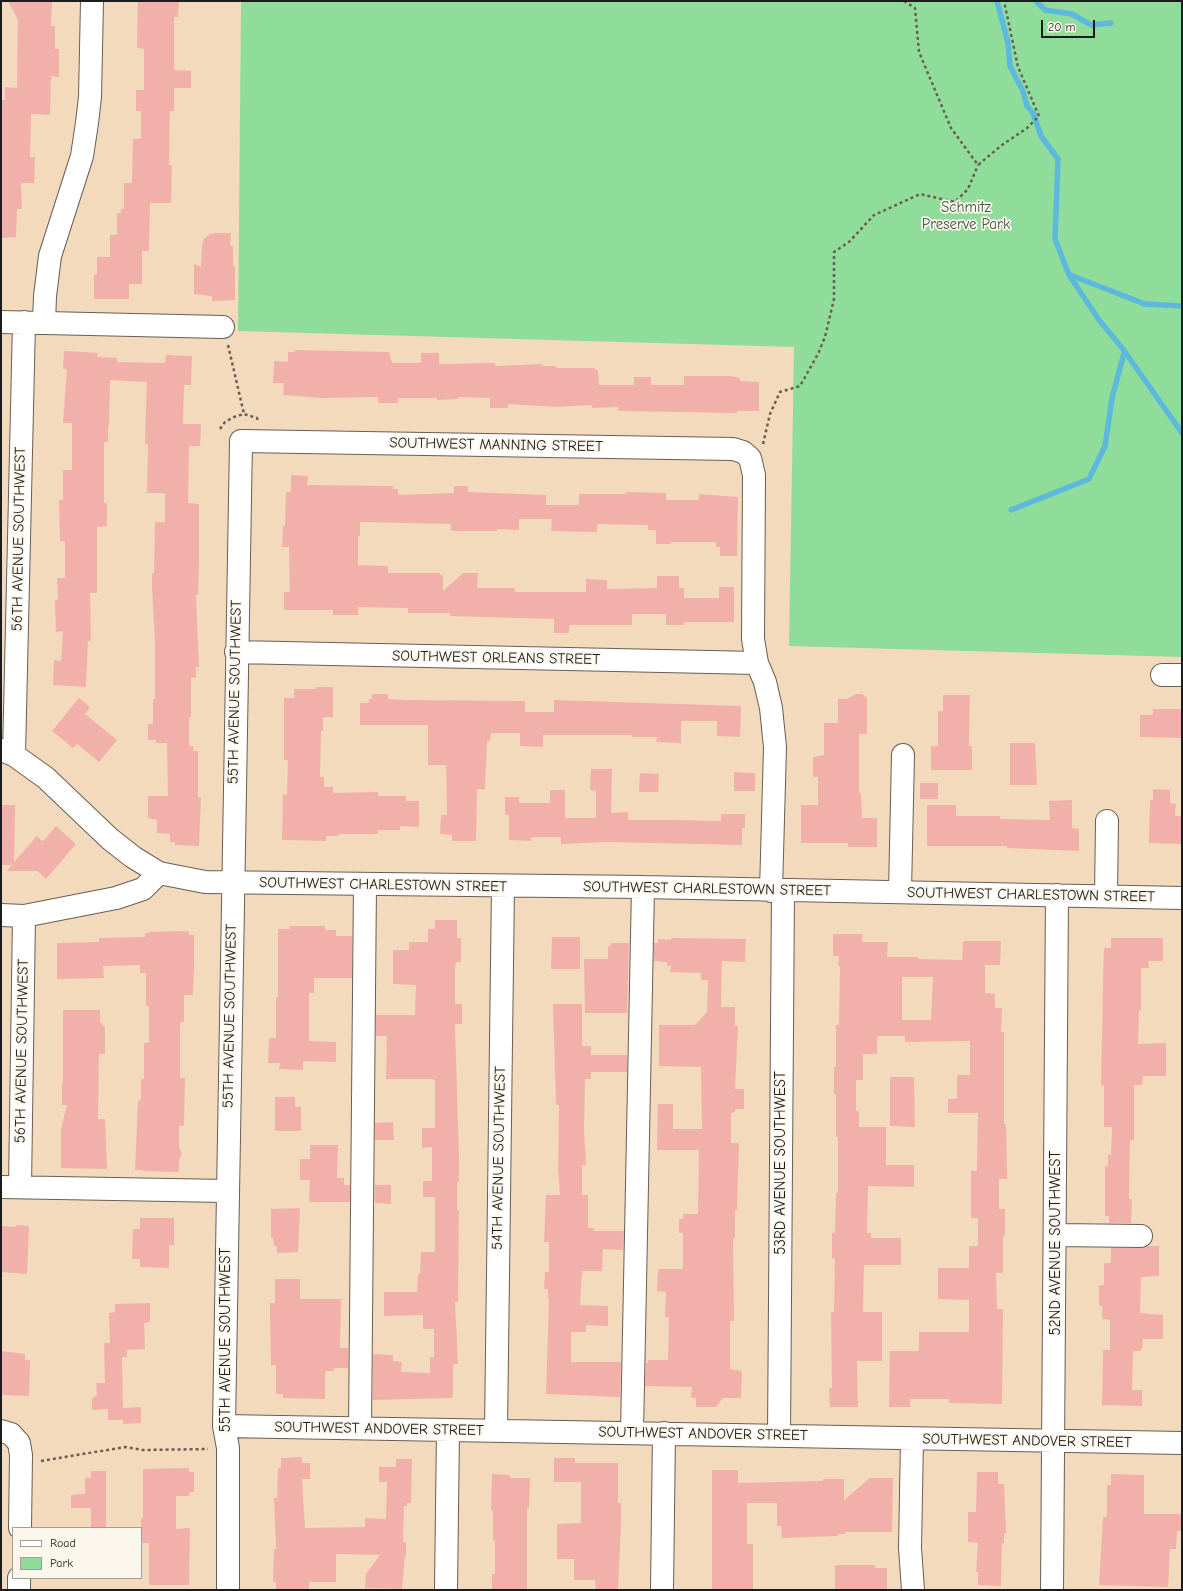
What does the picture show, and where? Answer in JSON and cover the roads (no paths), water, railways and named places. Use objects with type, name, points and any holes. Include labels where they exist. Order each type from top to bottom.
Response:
[{"type":"street","name":"56TH AVENUE SOUTHWEST","points":[[8,752],[34,322],[44,296],[50,256],[82,156],[90,97],[92,1]]},
{"type":"street","points":[[1,322],[223,327]]},
{"type":"street","name":"SOUTHWEST MANNING STREET","points":[[240,441],[733,449],[743,452],[756,452]]},
{"type":"street","name":"55TH AVENUE SOUTHWEST","points":[[228,1590],[228,1448],[224,1426],[226,1191],[240,441]]},
{"type":"street","name":"53RD AVENUE SOUTHWEST","points":[[756,452],[754,475],[753,639],[757,663],[765,682],[771,708],[775,748],[779,1435]]},
{"type":"street","points":[[1,581],[17,595]]},
{"type":"street","name":"SOUTHWEST ORLEANS STREET","points":[[236,652],[757,663]]},
{"type":"street","points":[[8,752],[46,778],[110,839],[133,857],[159,873],[205,882],[232,883]]},
{"type":"street","points":[[900,892],[903,755]]},
{"type":"street","points":[[1106,896],[1107,821]]},
{"type":"street","points":[[1,915],[24,916],[122,896],[143,889],[159,873]]},
{"type":"street","name":"SOUTHWEST CHARLESTOWN STREET","points":[[232,883],[643,887],[777,891],[1182,898]]},
{"type":"street","points":[[360,1428],[365,884]]},
{"type":"street","name":"54TH AVENUE SOUTHWEST","points":[[496,1430],[503,886]]},
{"type":"street","points":[[632,1432],[643,887]]},
{"type":"street","name":"52ND AVENUE SOUTHWEST","points":[[1052,1590],[1058,895]]},
{"type":"street","name":"56TH AVENUE SOUTHWEST","points":[[11,1187],[24,916]]},
{"type":"street","points":[[11,1187],[226,1191]]},
{"type":"street","points":[[1056,1235],[1141,1236]]},
{"type":"street","name":"SOUTHWEST ANDOVER STREET","points":[[224,1426],[632,1432],[1054,1442],[1182,1443]]},
{"type":"street","points":[[446,1590],[448,1430]]},
{"type":"street","points":[[662,1590],[664,1433]]},
{"type":"street","points":[[10,1437],[21,1455],[20,1527]]},
{"type":"street","points":[[912,1439],[910,1548],[913,1590]]},
{"type":"street","points":[[19,1579],[19,1590]]},
{"type":"waterway","points":[[997,1],[1008,43],[1010,66],[1023,91],[1027,106],[1033,113],[1041,136],[1058,159],[1055,239],[1069,275],[1099,320],[1123,349],[1182,433]]},
{"type":"waterway","points":[[1036,1],[1045,10],[1072,14],[1091,25],[1111,23]]},
{"type":"waterway","points":[[1070,275],[1145,304],[1182,306]]},
{"type":"waterway","points":[[1011,510],[1089,479],[1105,446],[1112,398],[1124,353]]},
{"type":"park label","name":"Schmitz Preserve Park","points":[[966,216]]}]
